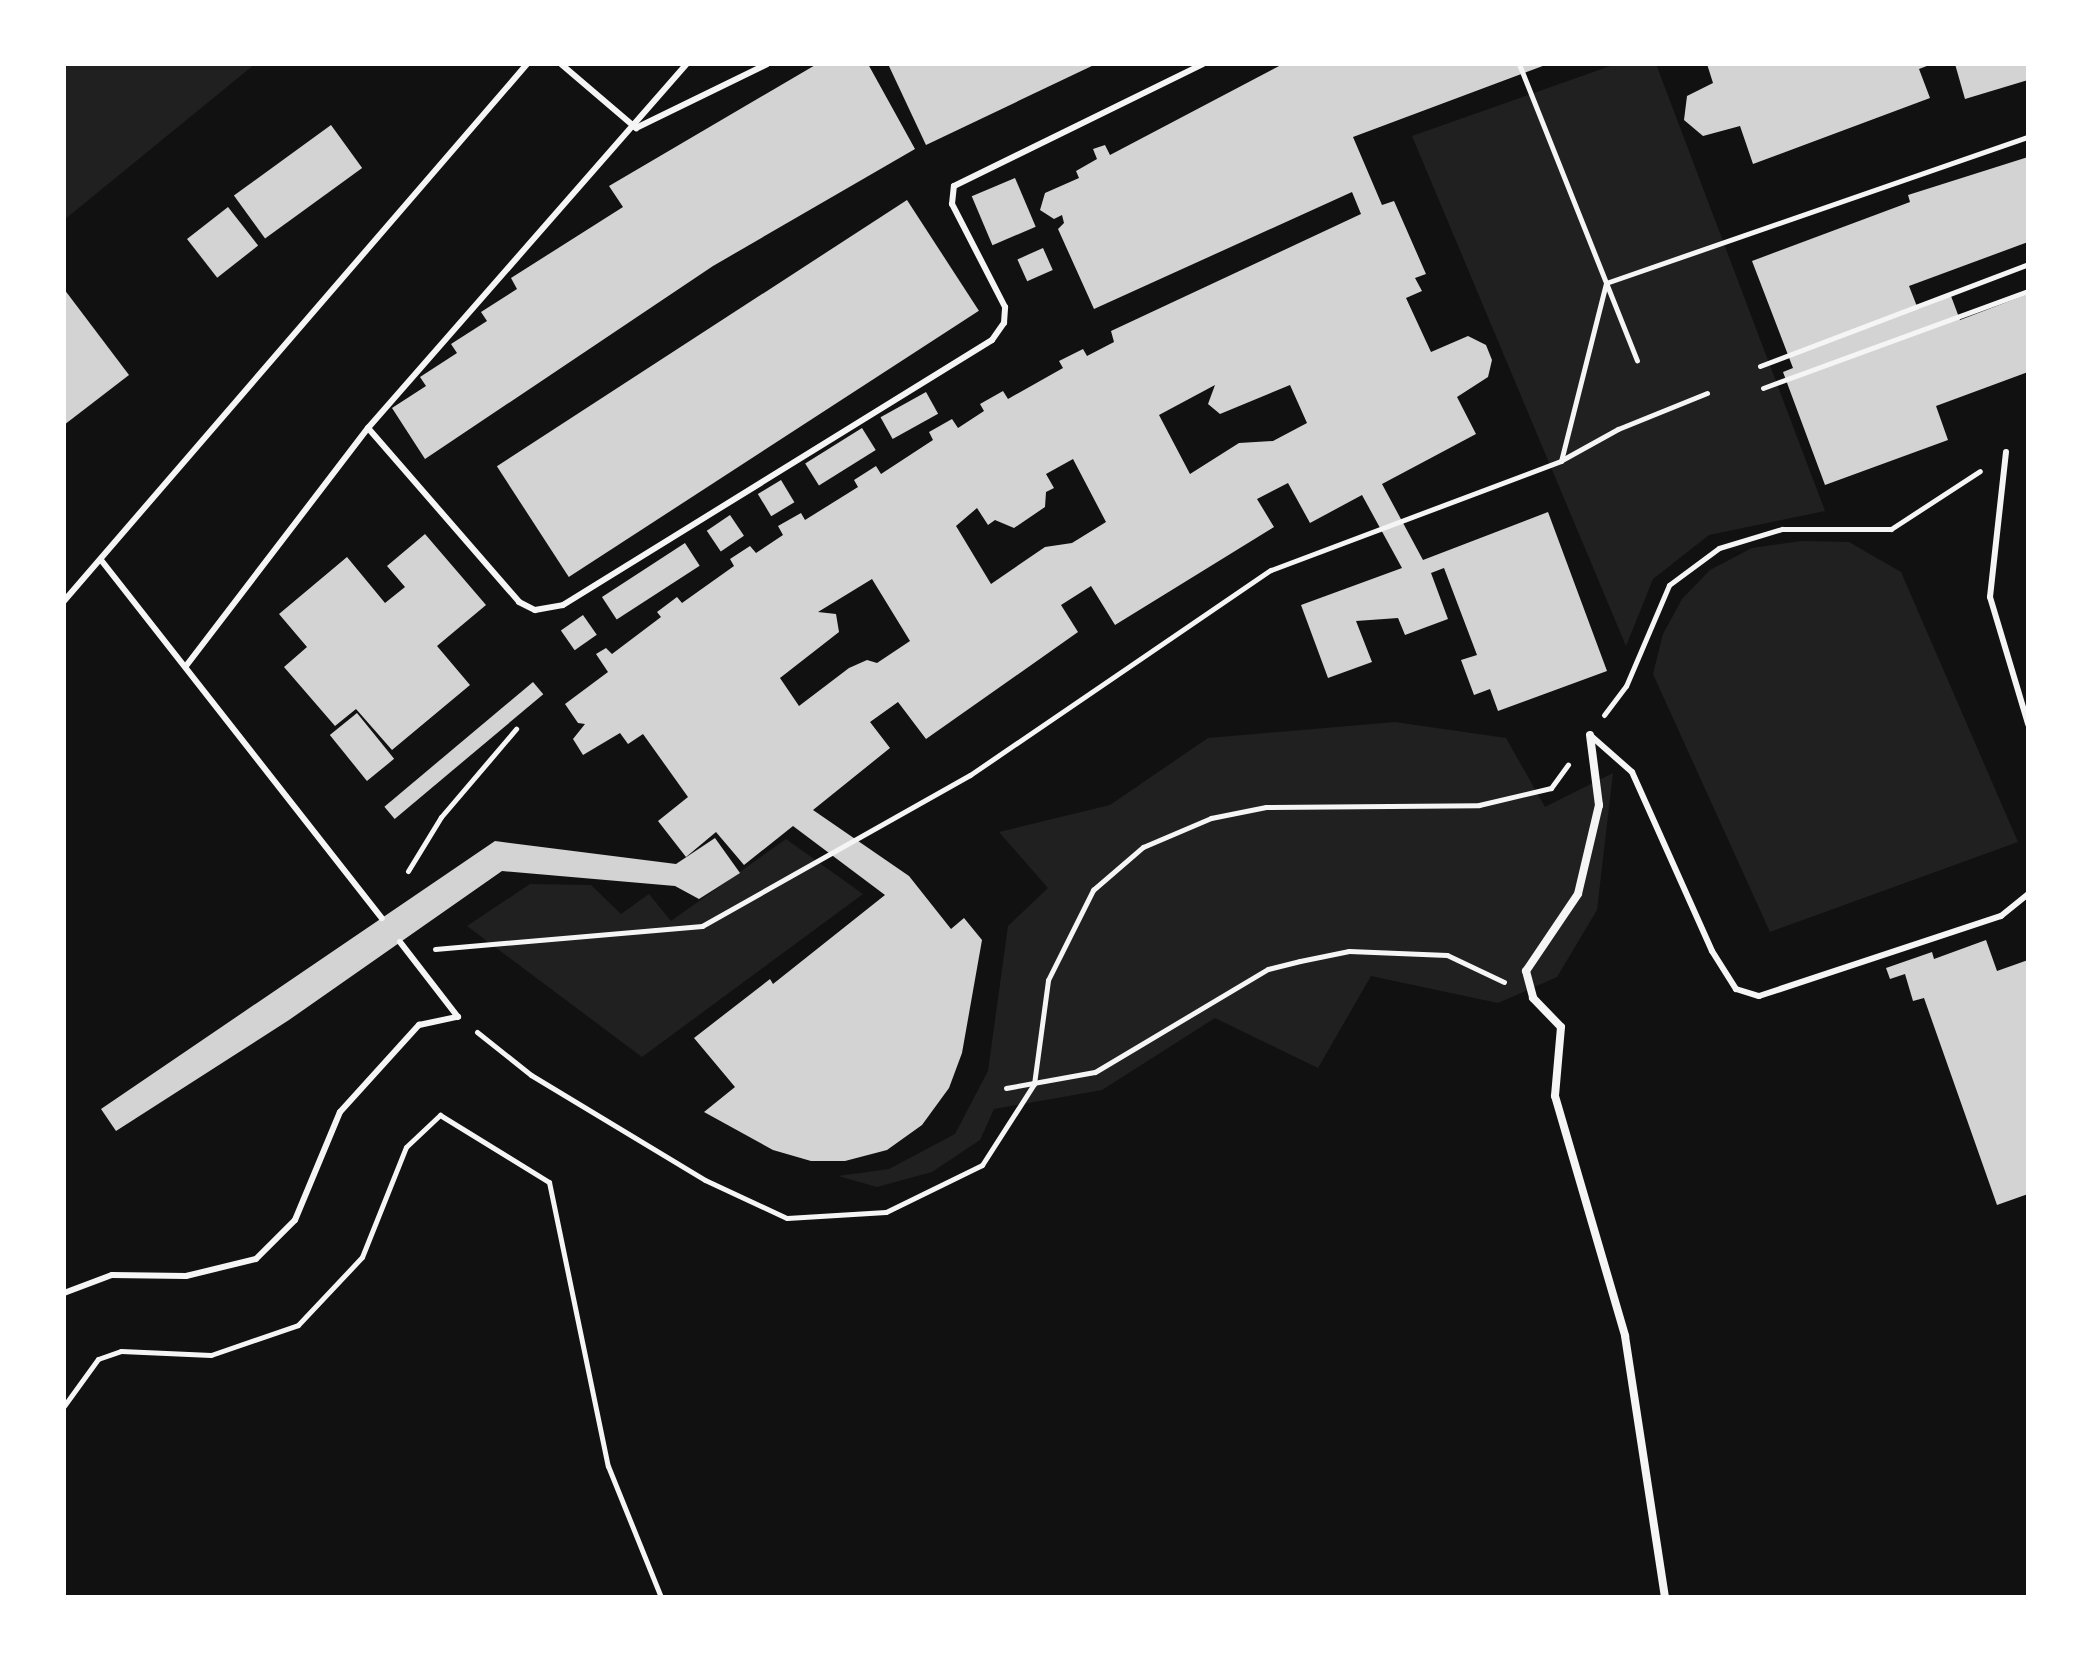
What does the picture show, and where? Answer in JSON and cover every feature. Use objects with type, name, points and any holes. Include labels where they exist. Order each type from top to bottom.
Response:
[{"type":"street","points":[[1590,735],[1599,805],[1578,894],[1526,971],[1533,998],[1561,1027],[1555,1096],[1625,1336],[1665,1597]]},
{"type":"lane","points":[[64,601],[527,64]]},
{"type":"lane","points":[[561,64],[636,128]]},
{"type":"lane","points":[[186,666],[368,428],[636,128],[687,64]]},
{"type":"lane","points":[[636,128],[767,64]]},
{"type":"lane","points":[[368,428],[519,602],[535,610],[563,605],[992,340],[1004,323],[1005,307],[952,204],[954,186],[1203,64]]},
{"type":"lane","points":[[2006,452],[1990,597],[2028,724]]},
{"type":"lane","points":[[101,560],[382,918]]},
{"type":"lane","points":[[1590,735],[1632,772],[1712,951],[1736,989],[1759,996],[2001,916],[2028,894]]},
{"type":"lane","points":[[64,1293],[112,1275],[186,1276],[256,1259],[295,1220],[340,1112],[419,1025],[458,1017],[400,942]]},
{"type":"path","points":[[1519,64],[1637,360]]},
{"type":"path","points":[[1606,283],[2028,137]]},
{"type":"path","points":[[1760,366],[2028,264]]},
{"type":"path","points":[[1561,461],[1606,283]]},
{"type":"path","points":[[1763,388],[2028,291]]},
{"type":"path","points":[[407,952],[702,926],[970,775],[1271,570],[1561,461],[1618,429],[1707,393]]},
{"type":"path","points":[[458,1017],[531,1075],[705,1180],[787,1218],[886,1212],[982,1165],[1034,1084],[1048,980],[1093,890],[1143,847],[1211,818],[1266,807],[1479,805],[1551,788],[1626,686],[1669,585],[1719,548],[1782,529],[1891,529],[2006,452]]},
{"type":"path","points":[[408,871],[441,817],[516,729]]},
{"type":"path","points":[[1006,1088],[1095,1072],[1268,969],[1349,951],[1447,955],[1533,998]]},
{"type":"path","points":[[64,1406],[98,1359],[121,1351],[211,1355],[298,1325],[362,1257],[406,1147],[440,1115],[549,1182],[608,1466],[661,1597]]},
{"type":"shaded area","points":[[64,64],[255,64],[64,220]]},
{"type":"shaded area","points":[[1616,64],[1656,64],[1825,511],[1709,535],[1653,579],[1626,646],[1412,136]]},
{"type":"shaded area","points":[[1802,541],[1849,542],[1901,572],[2018,842],[1770,932],[1653,674],[1663,634],[1682,599],[1710,570],[1752,548]]},
{"type":"shaded area","points":[[1395,722],[1506,738],[1545,807],[1613,773],[1597,910],[1557,977],[1498,1003],[1371,976],[1318,1068],[1215,1018],[1102,1090],[994,1109],[980,1140],[932,1172],[877,1187],[838,1176],[889,1169],[955,1134],[988,1071],[1008,926],[1048,888],[999,832],[1110,805],[1208,738]]},
{"type":"shaded area","points":[[786,839],[863,894],[642,1057],[467,926],[530,884],[591,885],[621,914],[649,894],[671,921]]},
{"type":"building","points":[[817,64],[868,64],[915,149],[713,266],[425,459],[392,408],[426,386],[420,377],[457,353],[451,344],[487,321],[481,312],[517,289],[511,278],[623,207],[609,186]]},
{"type":"building","points":[[888,64],[1096,64],[926,145]]},
{"type":"building","points":[[1283,64],[1548,64],[1353,137],[1382,205],[1394,201],[1426,274],[1415,278],[1422,291],[1406,298],[1431,352],[1468,336],[1486,345],[1492,360],[1488,377],[1457,397],[1476,434],[1382,484],[1423,560],[1548,512],[1607,671],[1498,711],[1490,689],[1474,695],[1461,660],[1477,655],[1444,568],[1431,573],[1448,619],[1405,635],[1398,618],[1356,621],[1372,662],[1328,678],[1301,605],[1402,568],[1362,495],[1310,523],[1288,483],[1257,499],[1274,527],[1115,625],[1091,586],[1061,605],[1078,632],[926,739],[898,702],[870,722],[890,748],[813,810],[909,876],[951,929],[964,918],[982,940],[962,1053],[949,1088],[922,1125],[887,1150],[845,1161],[811,1161],[773,1150],[704,1112],[735,1087],[694,1038],[770,979],[773,984],[885,895],[793,826],[744,865],[716,832],[686,857],[658,821],[688,797],[643,734],[628,744],[620,733],[583,755],[573,739],[585,724],[578,723],[565,704],[608,672],[596,654],[606,648],[612,654],[661,617],[657,612],[677,597],[682,603],[734,566],[730,559],[750,546],[756,553],[783,535],[778,526],[801,513],[805,520],[858,487],[854,480],[876,466],[881,474],[933,440],[929,432],[952,419],[958,428],[984,411],[980,404],[1003,391],[1008,399],[1063,368],[1059,361],[1083,349],[1087,356],[1114,342],[1111,331],[1361,214],[1352,192],[1094,309],[1058,229],[1064,223],[1062,215],[1054,219],[1040,210],[1045,193],[1079,178],[1076,171],[1097,159],[1093,149],[1105,145],[1110,155]],"holes":[[[1215,385],[1208,404],[1220,414],[1290,385],[1307,423],[1273,441],[1239,443],[1190,474],[1159,415]],[[1073,459],[1106,522],[1072,543],[1045,547],[991,584],[956,526],[977,508],[988,525],[995,520],[1014,528],[1045,507],[1046,492],[1054,488],[1046,474]],[[872,579],[910,641],[877,663],[867,660],[849,668],[799,706],[780,678],[839,632],[836,614],[818,612]]]},
{"type":"building","points":[[1707,64],[1932,64],[1919,69],[1930,98],[1753,164],[1740,126],[1703,136],[1684,120],[1687,96],[1713,83]]},
{"type":"building","points":[[1955,64],[2028,64],[2028,80],[1965,99]]},
{"type":"building","points":[[331,125],[362,168],[265,238],[234,196]]},
{"type":"building","points":[[2028,157],[2028,242],[1909,286],[1918,309],[1951,296],[1960,320],[2028,294],[2028,372],[1936,406],[1948,440],[1825,485],[1783,372],[1793,368],[1752,261],[1910,202],[1908,195]]},
{"type":"building","points":[[1015,178],[1036,227],[992,245],[972,196]]},
{"type":"building","points":[[907,200],[979,311],[569,577],[497,466]]},
{"type":"building","points":[[228,207],[258,246],[217,278],[187,239]]},
{"type":"building","points":[[1043,248],[1053,270],[1027,281],[1017,259]]},
{"type":"building","points":[[64,289],[129,375],[64,425]]},
{"type":"building","points":[[926,392],[938,414],[893,439],[881,417]]},
{"type":"building","points":[[862,428],[876,450],[819,486],[805,464]]},
{"type":"building","points":[[781,480],[794,502],[771,516],[758,494]]},
{"type":"building","points":[[730,515],[744,536],[721,551],[707,531]]},
{"type":"building","points":[[425,534],[486,605],[437,646],[470,685],[392,750],[356,709],[335,726],[284,667],[307,647],[279,614],[347,557],[385,603],[405,587],[387,566]]},
{"type":"building","points":[[685,543],[700,566],[617,620],[602,597]]},
{"type":"building","points":[[583,615],[597,635],[575,650],[561,630]]},
{"type":"building","points":[[533,682],[543,694],[395,819],[384,807]]},
{"type":"building","points":[[357,713],[394,759],[367,781],[330,735]]},
{"type":"building","points":[[715,838],[740,873],[699,899],[675,886],[502,871],[289,1020],[116,1131],[101,1109],[495,841],[676,864]]},
{"type":"building","points":[[1986,940],[1997,971],[2028,960],[2028,1194],[1997,1205],[1924,998],[1913,1001],[1905,974],[1890,979],[1886,968],[1932,952],[1934,959]]}]
